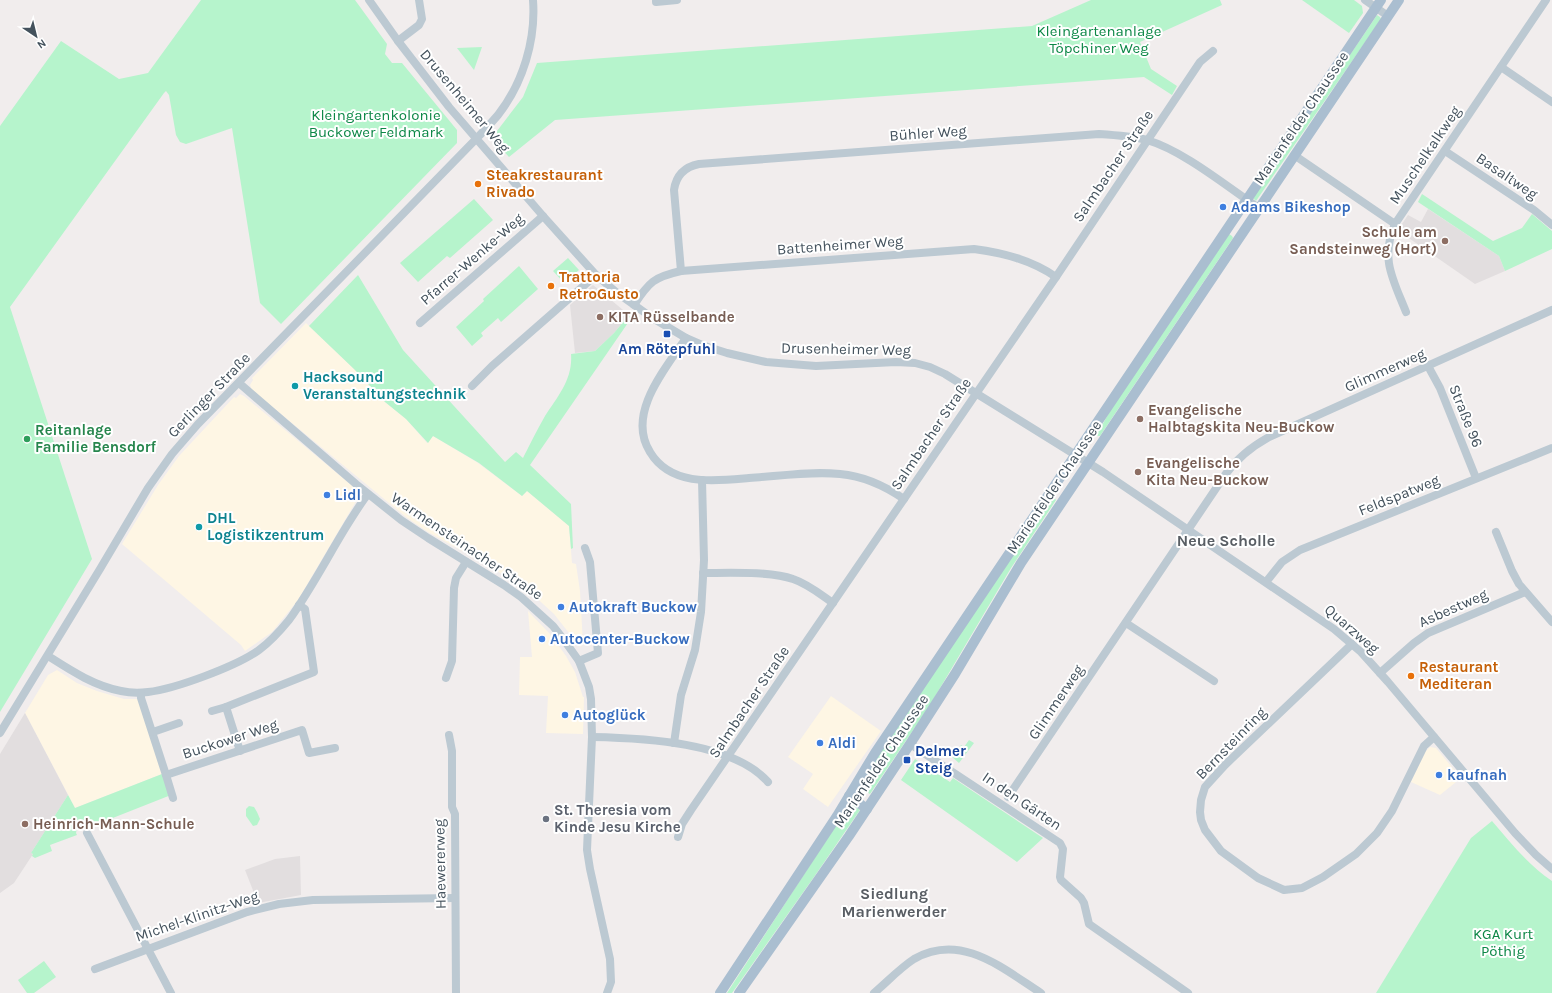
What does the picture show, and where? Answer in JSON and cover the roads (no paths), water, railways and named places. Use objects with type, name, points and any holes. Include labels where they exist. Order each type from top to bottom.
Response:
[{"type":"main road","name":"Marienfelder Chaussee","points":[[738,993],[910,744],[955,674],[1021,563],[1399,0]]},
{"type":"main road","name":"Marienfelder Chaussee","points":[[720,993],[795,881],[878,749],[1379,4]]},
{"type":"main road","points":[[849,796],[867,808]]},
{"type":"street","name":"Drusenheimer Weg","points":[[369,0],[398,41],[449,107],[543,216],[596,275],[634,305],[686,338],[716,350],[766,362],[816,366],[896,362],[915,363],[930,367],[945,374],[1088,463]]},
{"type":"street","points":[[398,41],[419,25],[422,20],[419,0]]},
{"type":"street","name":"Gerlinger Straße","points":[[0,732],[48,656],[148,488],[172,454],[499,114],[515,88],[526,64],[534,23],[533,0]]},
{"type":"street","points":[[656,0],[656,2],[677,0]]},
{"type":"street","points":[[1365,0],[1379,4],[1388,16]]},
{"type":"street","name":"Muschelkalkweg","points":[[1294,156],[1395,224],[1546,0]]},
{"type":"street","name":"Salmbacher Straße","points":[[678,837],[682,824],[1056,277],[1200,62],[1213,51]]},
{"type":"street","points":[[1501,67],[1552,102]]},
{"type":"street","name":"Bühler Weg","points":[[681,271],[674,190],[675,181],[680,174],[692,165],[1098,134],[1122,135],[1147,140],[1184,157],[1259,208]]},
{"type":"street","name":"Basaltweg","points":[[1445,151],[1534,210],[1552,226]]},
{"type":"street","name":"Pfarrer-Wenke-Weg","points":[[420,323],[543,216]]},
{"type":"street","points":[[1395,224],[1388,243],[1388,259],[1391,275],[1406,312]]},
{"type":"street","name":"Battenheimer Weg","points":[[634,305],[647,286],[656,279],[681,271],[974,249],[1019,258],[1036,265],[1056,277]]},
{"type":"street","points":[[472,386],[492,366],[596,275]]},
{"type":"street","name":"Glimmerweg","points":[[1008,797],[1229,469],[1250,448],[1269,437],[1552,310]]},
{"type":"street","points":[[686,338],[652,391],[644,411],[642,427],[643,434],[649,452],[661,466],[679,476],[702,480],[819,473],[841,474],[862,478],[880,485],[904,499]]},
{"type":"street","name":"Straße 96","points":[[1428,366],[1440,388],[1476,478]]},
{"type":"street","name":"Warmensteinacher Straße","points":[[239,383],[368,494],[428,538],[504,585],[540,613],[564,640],[579,661],[589,687],[592,737],[587,850],[594,893],[610,959],[611,982],[607,993]]},
{"type":"street","name":"Feldspatweg","points":[[1266,582],[1282,562],[1300,550],[1552,448]]},
{"type":"street","name":"Quarzweg","points":[[1088,463],[1317,616],[1352,644],[1380,673],[1515,833],[1552,869]]},
{"type":"street","points":[[674,743],[681,694],[696,644],[701,612],[703,573],[702,480]]},
{"type":"street","points":[[48,656],[81,676],[106,687],[122,691],[141,693],[172,687],[204,676],[252,654],[273,637],[299,605],[368,494]]},
{"type":"street","points":[[1496,532],[1512,571],[1525,592],[1552,622]]},
{"type":"street","points":[[579,661],[598,653],[590,562],[585,548]]},
{"type":"street","points":[[446,678],[452,661],[454,588],[456,578],[466,562]]},
{"type":"street","points":[[703,573],[786,577],[801,582],[833,603]]},
{"type":"street","name":"Asbestweg","points":[[1380,673],[1414,643],[1428,633],[1525,592]]},
{"type":"street","points":[[212,711],[226,707],[314,672],[305,609],[299,605]]},
{"type":"street","points":[[1126,623],[1214,681]]},
{"type":"street","name":"Bernsteinring","points":[[1352,644],[1225,765],[1205,787],[1201,800],[1201,820],[1205,830],[1221,851],[1258,878],[1284,890],[1302,888],[1323,877],[1356,854],[1377,833],[1392,811],[1424,746],[1434,737]]},
{"type":"street","name":"Buckower Weg","points":[[141,693],[173,798]]},
{"type":"street","points":[[226,707],[240,751]]},
{"type":"street","name":"Buckower Weg","points":[[153,732],[179,723]]},
{"type":"street","name":"Buckower Weg","points":[[166,775],[240,751],[302,728],[309,753],[335,748]]},
{"type":"street","name":"Haewererweg","points":[[449,735],[452,751],[452,807],[455,814],[456,993]]},
{"type":"street","points":[[592,737],[638,738],[674,743],[700,749],[728,757],[756,770],[768,782]]},
{"type":"street","name":"In den Gärten","points":[[910,744],[1060,843],[1064,849],[1060,877],[1061,880],[1081,898],[1084,903],[1089,924],[1188,993]]},
{"type":"street","points":[[87,833],[171,993]]},
{"type":"street","name":"Michel-Klinitz-Weg","points":[[95,969],[136,952],[149,950],[247,912],[280,903],[313,900],[455,898]]},
{"type":"street","points":[[874,993],[912,960],[930,952],[947,949],[965,950],[977,954],[1041,993]]},
{"type":"place","name":"Steakrestaurant Rivado","points":[[478,184]]},
{"type":"place","name":"Adams Bikeshop","points":[[1223,207]]},
{"type":"place","name":"Schule am Sandsteinweg (Hort)","points":[[1445,241]]},
{"type":"place","name":"Trattoria RetroGusto","points":[[551,286]]},
{"type":"place","name":"KITA Rüsselbande","points":[[600,317]]},
{"type":"place","name":"Am Rötepfuhl","points":[[667,334]]},
{"type":"place","name":"Hacksound Veranstaltungstechnik","points":[[295,386]]},
{"type":"place","name":"Evangelische Halbtagskita Neu-Buckow","points":[[1140,419]]},
{"type":"place","name":"Reitanlage Familie Bensdorf","points":[[27,439]]},
{"type":"place","name":"Evangelische Kita Neu-Buckow","points":[[1138,472]]},
{"type":"place","name":"Lidl","points":[[327,495]]},
{"type":"place","name":"DHL Logistikzentrum","points":[[199,527]]},
{"type":"place","name":"Autokraft Buckow","points":[[561,607]]},
{"type":"place","name":"Autocenter-Buckow","points":[[542,639]]},
{"type":"place","name":"Restaurant Mediteran","points":[[1411,676]]},
{"type":"place","name":"Autoglück","points":[[565,715]]},
{"type":"place","name":"Aldi","points":[[820,743]]},
{"type":"place","name":"Delmer Steig","points":[[907,760]]},
{"type":"place","name":"kaufnah","points":[[1439,775]]},
{"type":"place","name":"St. Theresia vom Kinde Jesu Kirche","points":[[546,819]]},
{"type":"place","name":"Heinrich-Mann-Schule","points":[[25,824]]},
{"type":"district","name":"Neue Scholle","points":[[1226,540]]},
{"type":"district","name":"Siedlung Marienwerder","points":[[894,902]]},
{"type":"park label","name":"Kleingartenanlage Töpchiner Weg","points":[[1099,40]]},
{"type":"park label","name":"Kleingartenkolonie Buckower Feldmark","points":[[376,124]]},
{"type":"park label","name":"KGA Kurt Pöthig","points":[[1503,942]]}]
